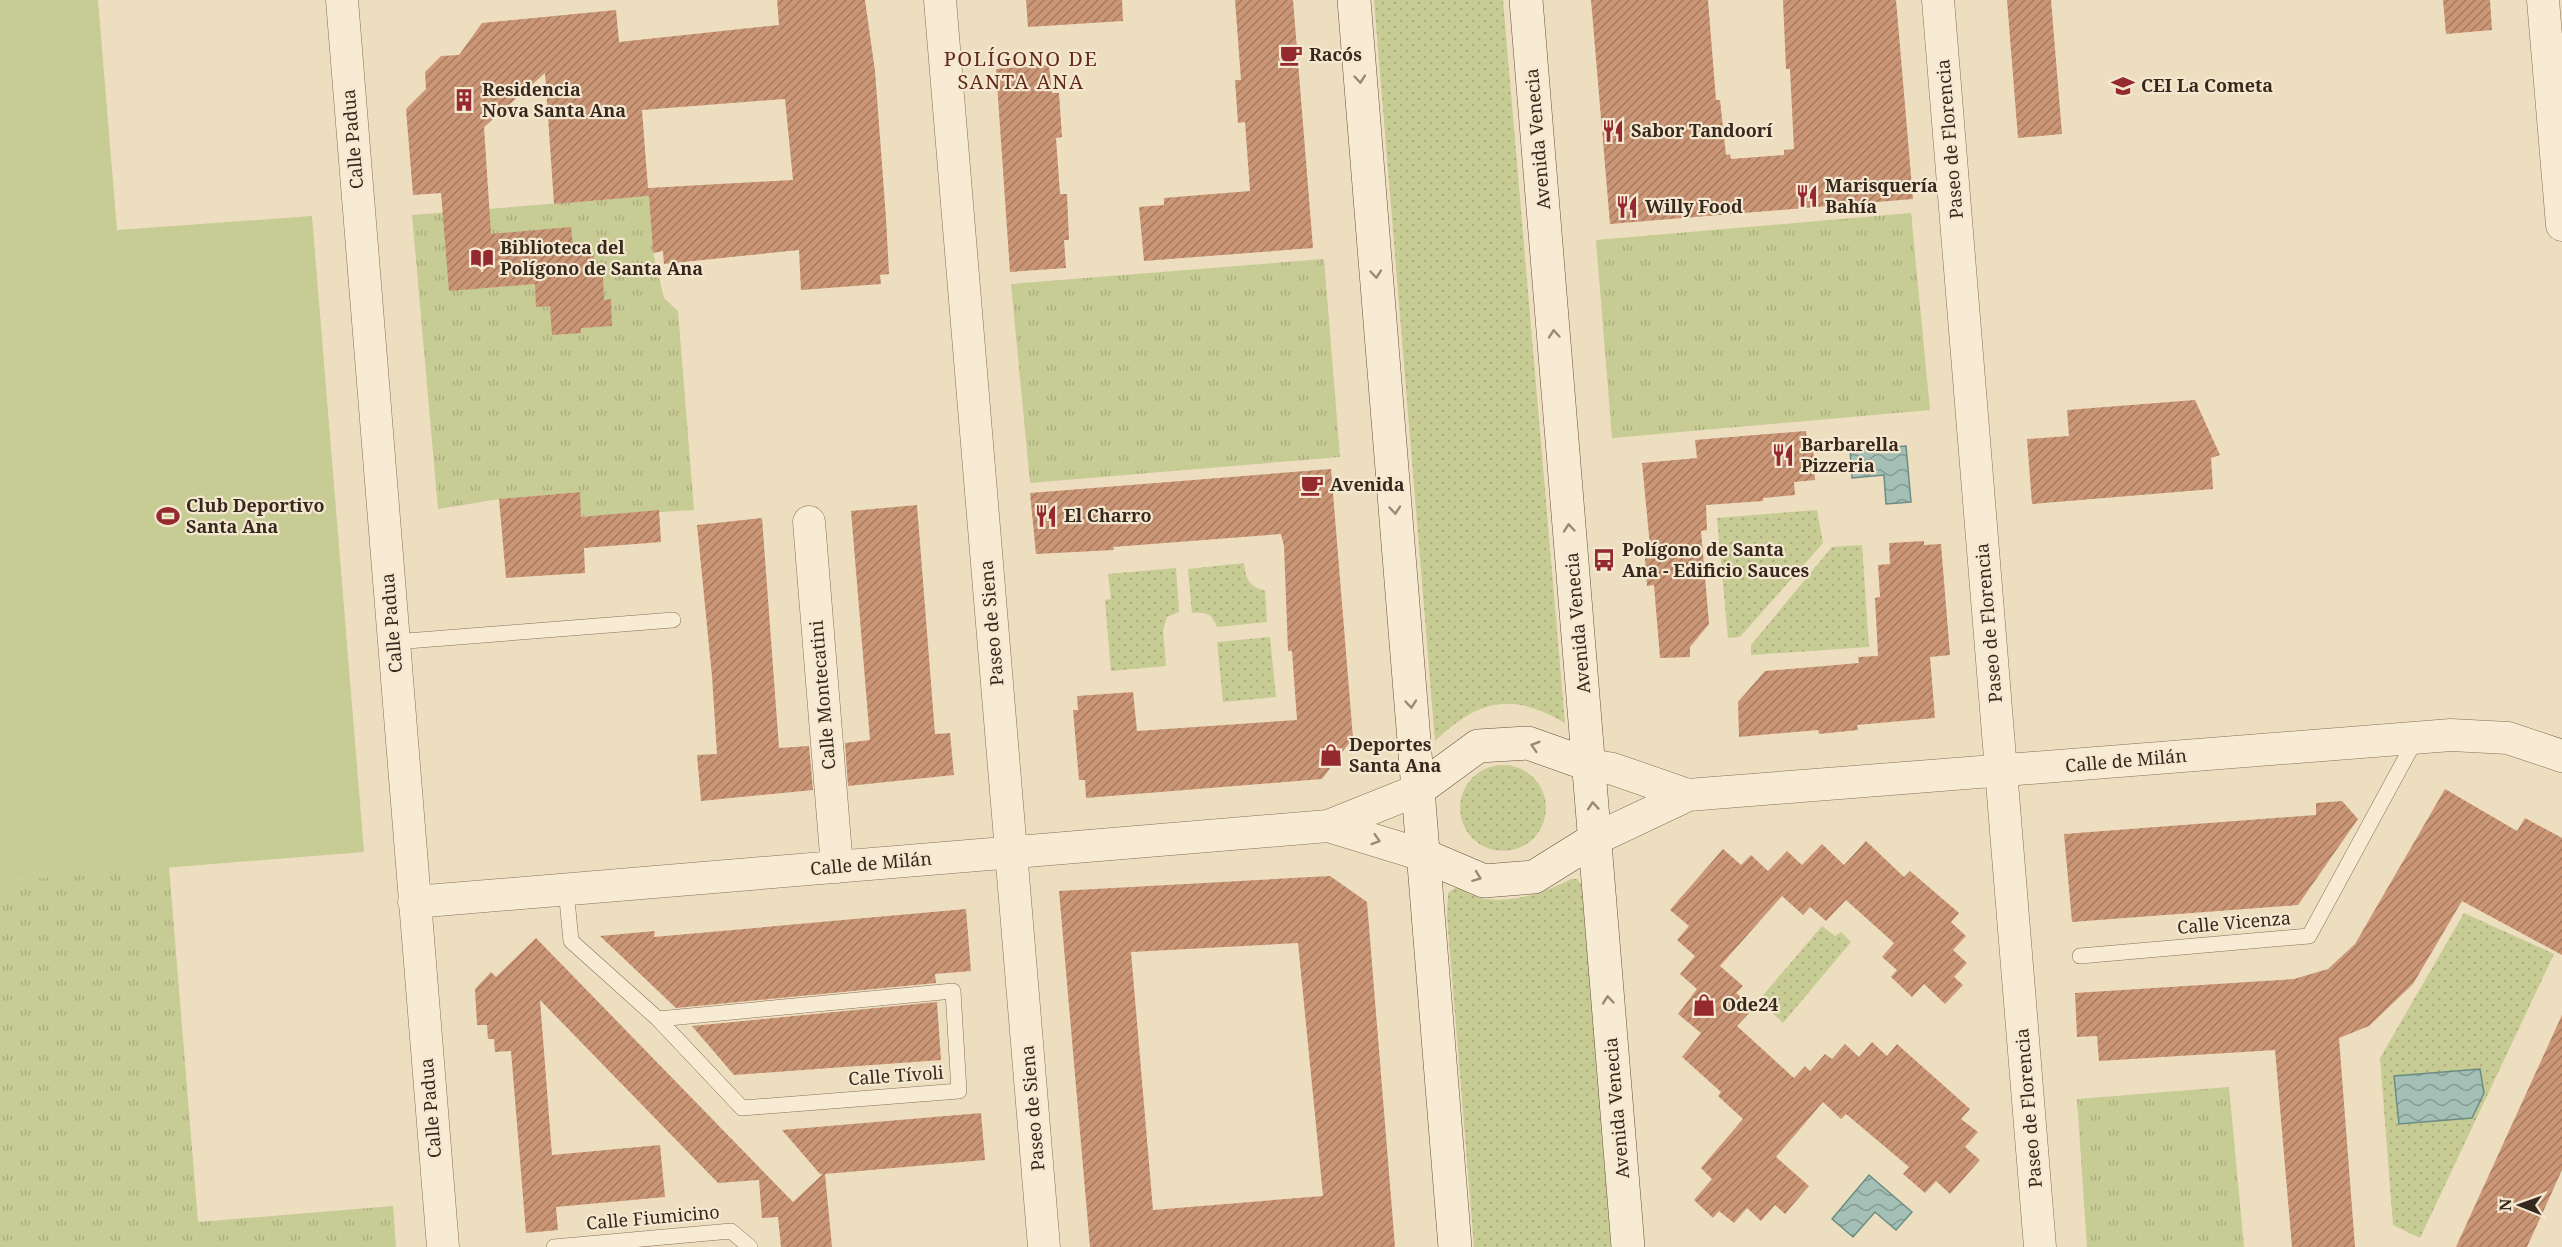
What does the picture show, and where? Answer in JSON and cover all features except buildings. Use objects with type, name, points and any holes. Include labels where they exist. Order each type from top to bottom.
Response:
[{"type":"street","name":"Calle Padua","points":[[342,0],[442,1247]]},
{"type":"street","name":"Paseo de Siena","points":[[940,0],[1044,1247]]},
{"type":"street","points":[[1354,0],[1455,1247]]},
{"type":"street","name":"Avenida Venecia","points":[[1526,0],[1628,1247]]},
{"type":"street","name":"Paseo de Florencia","points":[[1938,0],[2040,1247]]},
{"type":"street","points":[[2543,0],[2562,225]]},
{"type":"street","name":"Calle Montecatini","points":[[809,522],[837,867]]},
{"type":"street","name":"Calle de Milán","points":[[1595,839],[1688,795],[2416,737],[2479,735],[2508,738],[2562,756]]},
{"type":"street","points":[[1418,789],[1478,746],[1528,743],[1590,765]]},
{"type":"street","name":"Calle de Milán","points":[[1590,765],[1613,769],[1688,795]]},
{"type":"street","name":"Calle de Milán","points":[[414,902],[1328,826],[1418,789]]},
{"type":"street","name":"Calle de Milán","points":[[1328,826],[1423,855]]},
{"type":"street","points":[[1423,855],[1484,881],[1534,877],[1595,839]]},
{"type":"lane","points":[[394,642],[673,620]]},
{"type":"lane","name":"Calle Vicenza","points":[[2080,956],[2309,936],[2416,737]]},
{"type":"lane","name":"Calle Tívoli","points":[[566,889],[571,941],[658,1019],[742,1108],[959,1091],[953,991],[658,1019]]},
{"type":"lane","name":"Calle Fiumicino","points":[[554,1247],[731,1231],[750,1247]]},
{"type":"green space","name":"Club Deportivo Santa Ana","points":[[0,0],[98,0],[117,230],[312,216],[364,852],[0,881]]},
{"type":"green space","points":[[1374,0],[1503,0],[1565,723],[1528,707],[1512,704],[1497,705],[1467,716],[1435,741]]},
{"type":"green space","points":[[649,196],[653,253],[664,298],[678,311],[694,510],[581,517],[579,492],[499,499],[438,509],[412,215]]},
{"type":"green space","points":[[1911,213],[1930,410],[1612,438],[1596,240]]},
{"type":"green space","points":[[1324,259],[1340,457],[1030,483],[1011,284]]},
{"type":"green space","points":[[1817,510],[1823,543],[1740,637],[1728,638],[1717,518]]},
{"type":"green space","points":[[1862,545],[1869,647],[1751,655],[1751,645],[1832,547]]},
{"type":"green space","points":[[1244,563],[1249,582],[1265,591],[1267,622],[1217,627],[1208,614],[1192,613],[1188,569]]},
{"type":"green space","points":[[1176,568],[1179,612],[1167,617],[1163,630],[1166,666],[1111,671],[1105,600],[1111,599],[1108,574]]},
{"type":"green space","points":[[1270,637],[1276,697],[1223,702],[1217,642]]},
{"type":"green space","points":[[1503,765],[1519,769],[1533,778],[1542,792],[1546,808],[1542,824],[1533,838],[1519,847],[1503,851],[1487,847],[1473,838],[1464,824],[1460,808],[1464,792],[1473,778],[1487,769]]},
{"type":"green space","points":[[169,867],[198,1222],[393,1206],[396,1247],[0,1247],[0,881]]},
{"type":"green space","points":[[1571,879],[1577,879],[1581,884],[1585,904],[1611,1247],[1474,1247],[1447,916],[1448,893],[1458,886],[1484,899],[1514,899],[1545,891]]},
{"type":"green space","points":[[2464,913],[2554,954],[2420,1238],[2393,1225],[2380,1058]]},
{"type":"green space","points":[[1822,926],[1835,936],[1841,932],[1851,942],[1783,1023],[1759,1000]]},
{"type":"green space","points":[[2229,1087],[2244,1247],[2087,1247],[2077,1099]]},
{"type":"water","points":[[1906,446],[1911,502],[1886,504],[1884,475],[1852,478],[1850,450]]},
{"type":"water","points":[[2480,1069],[2484,1093],[2472,1118],[2399,1124],[2394,1076]]},
{"type":"water","points":[[1869,1175],[1912,1212],[1896,1230],[1875,1212],[1853,1237],[1832,1219]]},
{"type":"place","name":"Racós","points":[[1291,55]]},
{"type":"place","name":"CEI La Cometa","points":[[2123,86]]},
{"type":"place","name":"Residencia Nova Santa Ana","points":[[464,100]]},
{"type":"place","name":"Sabor Tandoorí","points":[[1613,131]]},
{"type":"place","name":"Marisquería Bahía","points":[[1807,196]]},
{"type":"place","name":"Willy Food","points":[[1627,207]]},
{"type":"place","name":"Biblioteca del Polígono de Santa Ana","points":[[482,258]]},
{"type":"place","name":"Barbarella Pizzeria","points":[[1783,455]]},
{"type":"place","name":"Avenida","points":[[1312,485]]},
{"type":"place","name":"Club Deportivo Santa Ana","points":[[168,516]]},
{"type":"place","name":"El Charro","points":[[1046,516]]},
{"type":"place","name":"Polígono de Santa Ana - Edificio Sauces","points":[[1604,560]]},
{"type":"place","name":"Deportes Santa Ana","points":[[1331,755]]},
{"type":"place","name":"Ode24","points":[[1704,1005]]},
{"type":"district","name":"POLÍGONO DE SANTA ANA","points":[[1021,70]]}]
